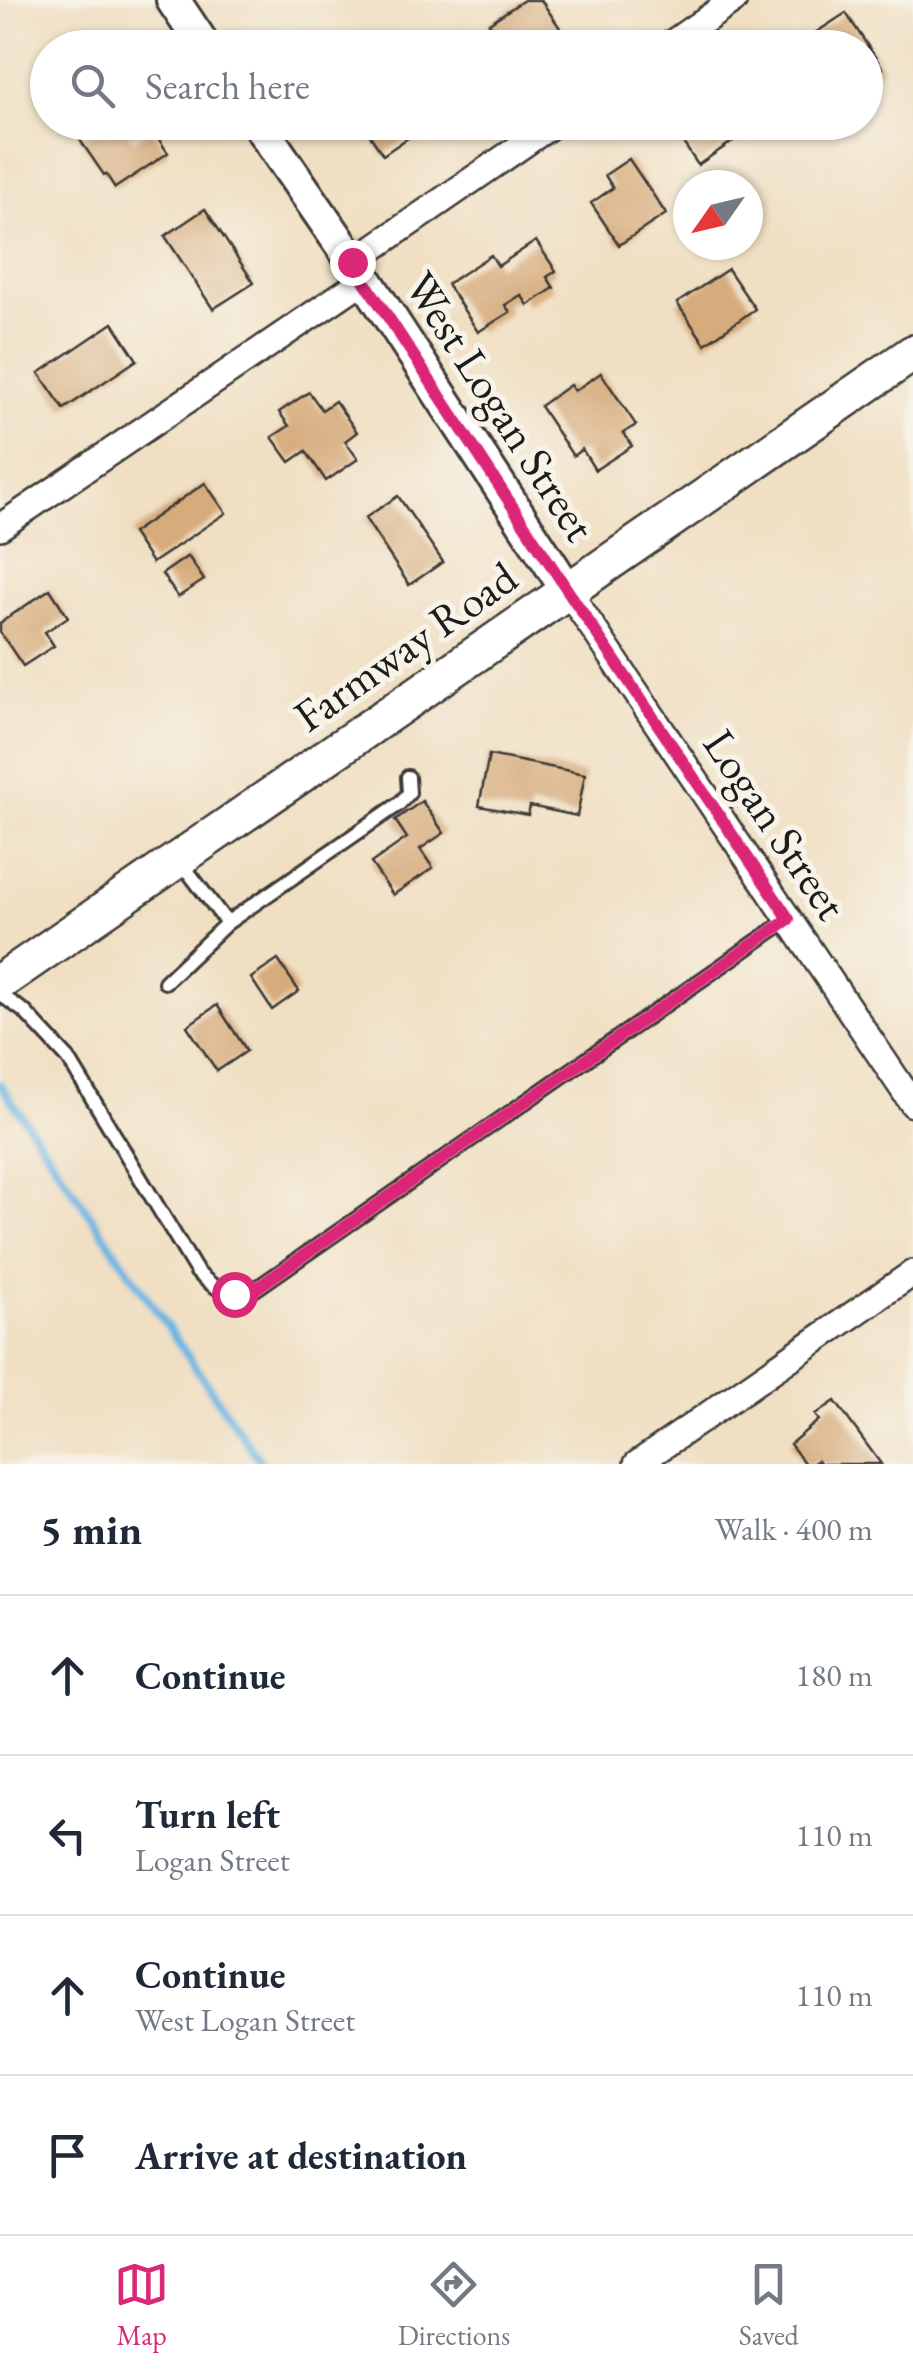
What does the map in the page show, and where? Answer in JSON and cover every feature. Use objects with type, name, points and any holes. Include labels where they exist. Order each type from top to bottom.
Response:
[{"type":"main road","name":"Farmway Road","points":[[0,982],[913,354]]},
{"type":"street","points":[[173,0],[194,30]]},
{"type":"street","points":[[691,30],[734,0]]},
{"type":"street","name":"West Logan Street","points":[[269,140],[568,591]]},
{"type":"street","points":[[0,526],[359,270],[532,140]]},
{"type":"street","name":"Logan Street","points":[[568,591],[913,1104]]},
{"type":"street","points":[[638,1464],[913,1274]]},
{"type":"lane","points":[[165,982],[227,923],[399,804],[409,793],[408,777]]},
{"type":"lane","points":[[178,860],[227,923]]},
{"type":"lane","points":[[0,994],[25,1012],[68,1058],[197,1272],[214,1287],[234,1294],[254,1290],[789,919]]},
{"type":"building","points":[[524,0],[541,0],[561,30],[494,30],[489,23]]},
{"type":"building","points":[[846,13],[857,30],[820,30]]},
{"type":"building","points":[[80,140],[159,140],[168,153],[115,188]]},
{"type":"building","points":[[373,140],[405,140],[383,155]]},
{"type":"building","points":[[681,140],[735,140],[698,165]]},
{"type":"building","points":[[629,159],[666,214],[619,245],[591,203],[613,188],[605,175]]},
{"type":"building","points":[[205,209],[254,283],[213,309],[165,236]]},
{"type":"building","points":[[536,241],[556,271],[547,277],[554,288],[528,305],[521,295],[505,305],[510,312],[478,332],[447,284],[491,255],[498,266]]},
{"type":"building","points":[[728,269],[755,309],[705,344],[677,303]]},
{"type":"building","points":[[113,323],[137,360],[64,409],[39,373]]},
{"type":"building","points":[[601,373],[636,425],[623,433],[632,446],[595,470],[582,449],[573,456],[540,406],[570,385],[574,391]]},
{"type":"building","points":[[309,392],[322,410],[335,401],[357,432],[345,441],[358,459],[326,481],[306,451],[290,462],[272,437],[289,426],[279,412]]},
{"type":"building","points":[[205,483],[226,513],[152,563],[132,533]]},
{"type":"building","points":[[398,496],[443,562],[409,585],[365,518]]},
{"type":"building","points":[[188,556],[204,580],[178,597],[162,574]]},
{"type":"building","points":[[50,589],[68,617],[45,632],[54,646],[23,666],[0,632],[0,623]]},
{"type":"building","points":[[489,755],[585,774],[577,816],[530,806],[528,815],[479,806]]},
{"type":"building","points":[[422,801],[444,833],[420,849],[433,868],[393,895],[371,863],[407,838],[395,820]]},
{"type":"building","points":[[278,960],[299,991],[272,1010],[251,978]]},
{"type":"building","points":[[217,1005],[247,1051],[217,1071],[187,1026]]},
{"type":"building","points":[[835,1401],[881,1464],[821,1464],[818,1460],[805,1464],[790,1444],[819,1420],[815,1415]]},
{"type":"waterway","points":[[0,1084],[262,1464]]},
{"type":"route","points":[[234,1294],[254,1290],[789,919],[352,262]]}]
